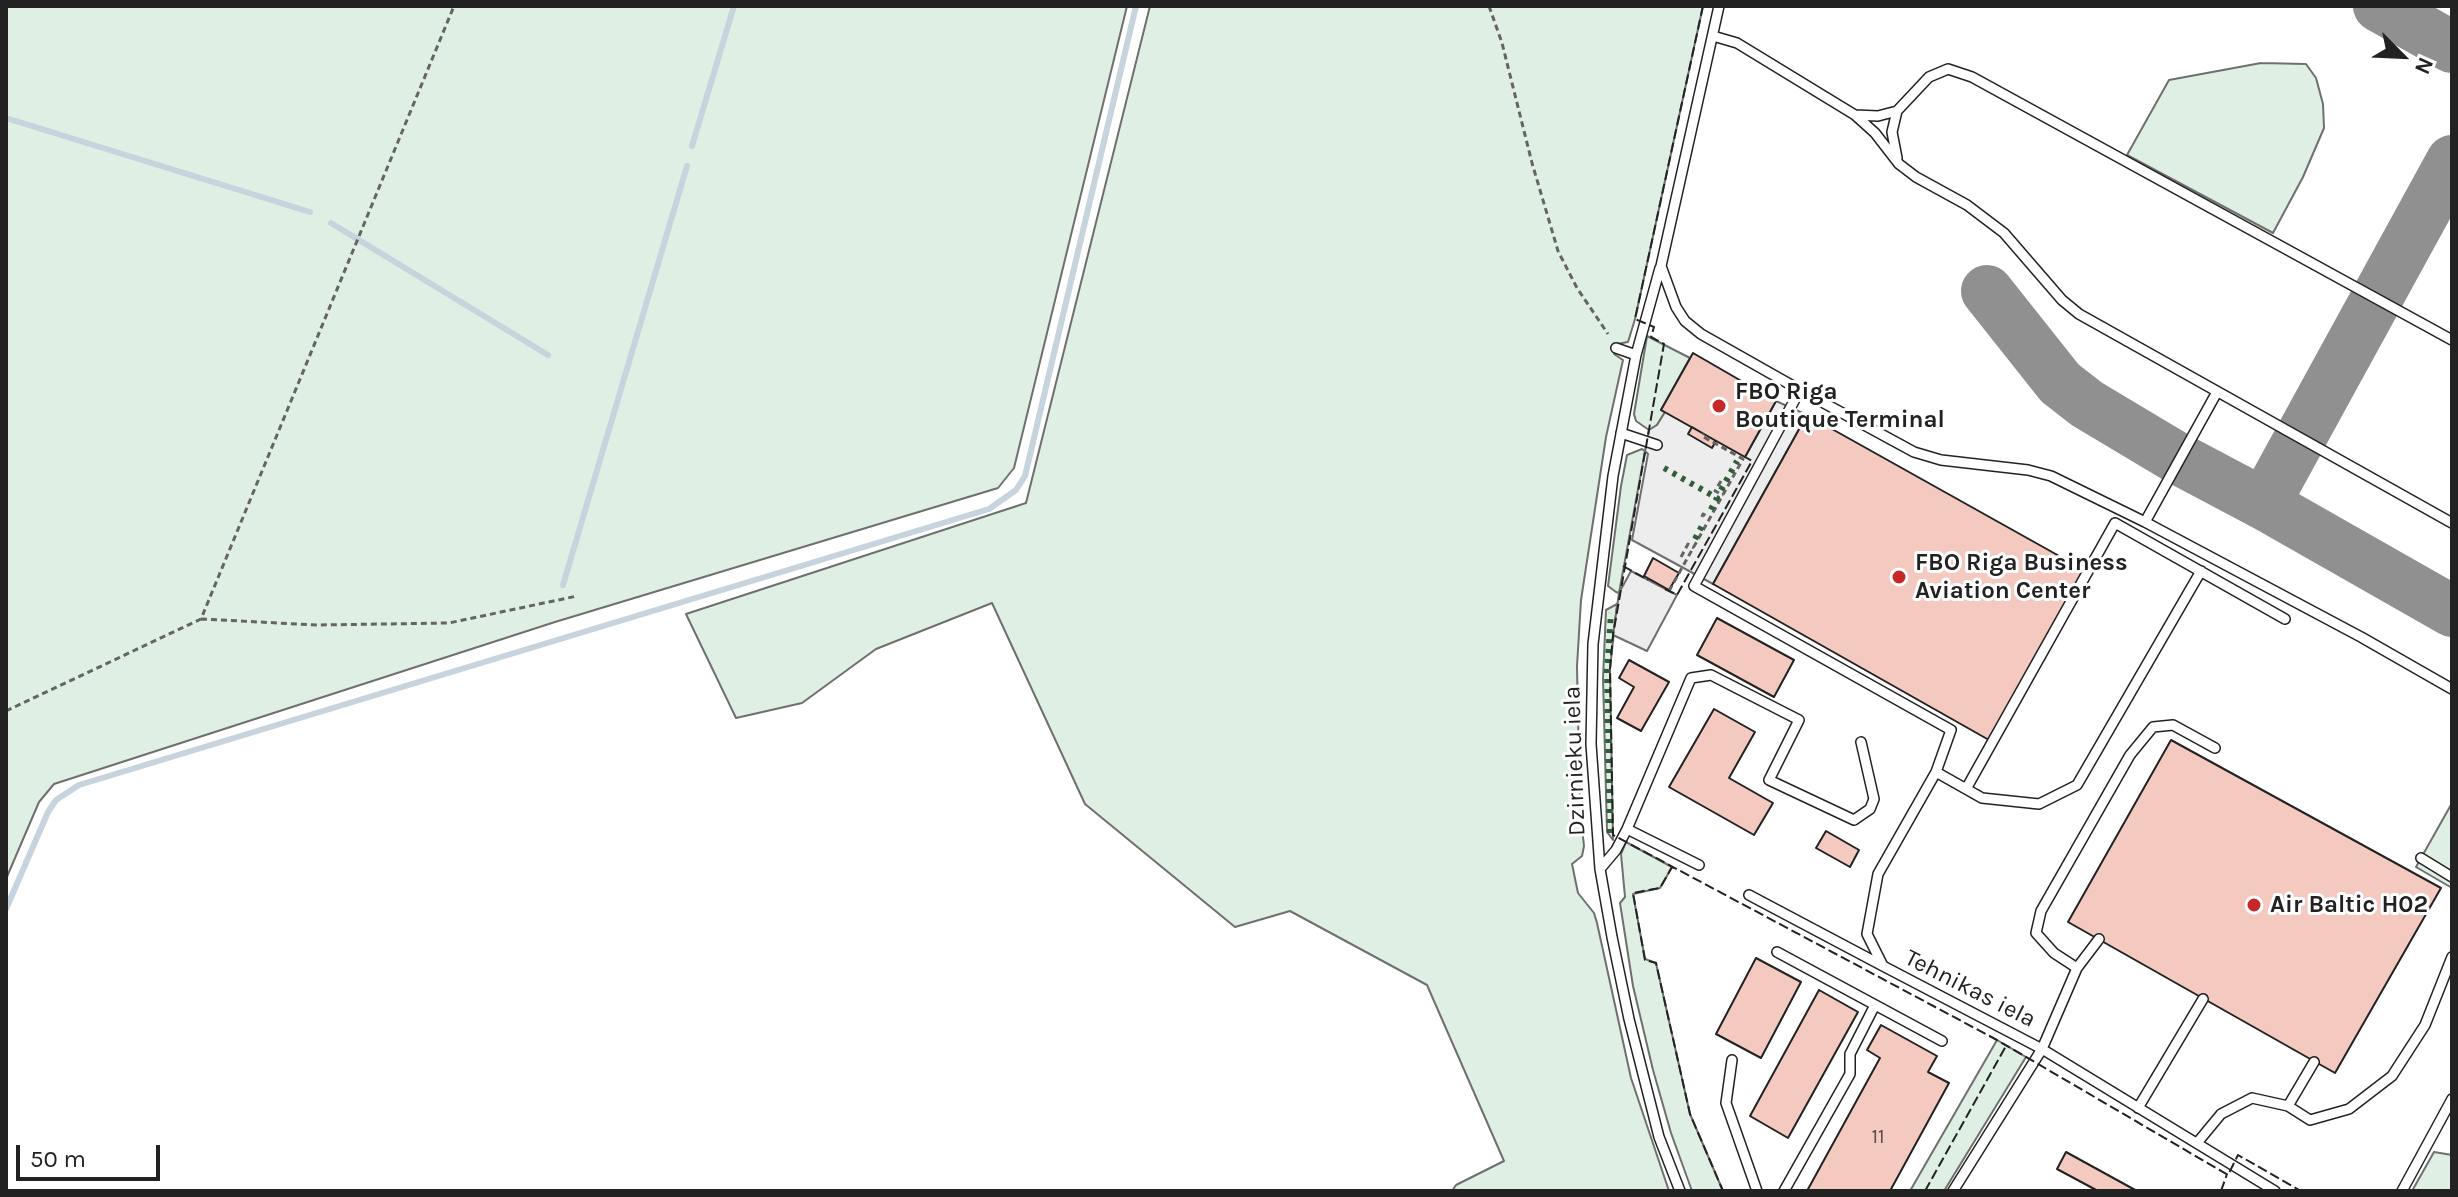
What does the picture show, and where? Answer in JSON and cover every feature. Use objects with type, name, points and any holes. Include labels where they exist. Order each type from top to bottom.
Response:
[{"type":"lane","name":"Dzirnieku iela","points":[[1680,1191],[1659,1137],[1629,1019],[1600,869],[1591,744],[1593,644],[1601,557],[1636,355],[1661,266],[1719,6]]},
{"type":"lane","points":[[1713,36],[1737,43],[1855,115],[1875,133],[1899,164],[1986,217],[2004,233],[2062,300],[2079,314],[2452,523]]},
{"type":"lane","points":[[1899,164],[1892,132],[1897,111],[1929,77],[1948,69],[1972,77],[2452,340]]},
{"type":"lane","points":[[1855,115],[1878,116],[1897,111]]},
{"type":"lane","points":[[1661,266],[1676,307],[1685,321],[1701,334],[1914,452],[1941,460],[2028,470],[2068,482],[2361,637],[2452,689]]},
{"type":"lane","points":[[1616,348],[1636,355]]},
{"type":"lane","name":"Tehnikas iela","points":[[1800,390],[1694,586],[1951,730],[1936,772],[1878,874],[1867,934],[1883,966],[2042,1049],[2275,1191]]},
{"type":"lane","points":[[2145,522],[2217,392]]},
{"type":"lane","points":[[1621,433],[1657,445]]},
{"type":"lane","points":[[1966,789],[2115,523],[2285,619]]},
{"type":"lane","points":[[1936,772],[1982,798],[2039,804],[2077,785],[2201,571]]},
{"type":"lane","points":[[1600,869],[1616,850],[1627,829],[1691,678],[1711,675],[1799,720],[1769,780],[1854,820],[1870,809],[1874,799],[1861,742]]},
{"type":"lane","points":[[2077,968],[2054,953],[2036,933],[2038,922],[2041,911],[2130,755],[2153,727],[2173,725],[2215,748]]},
{"type":"lane","points":[[1627,829],[1699,865]]},
{"type":"lane","points":[[2421,858],[2452,877]]},
{"type":"lane","points":[[1749,895],[1883,966]]},
{"type":"lane","points":[[1953,1191],[2042,1049],[2077,968],[2099,939]]},
{"type":"lane","points":[[1777,952],[1942,1041]]},
{"type":"lane","points":[[2197,1143],[2221,1114],[2252,1098],[2288,1106],[2310,1120],[2349,1109],[2392,1076],[2425,1025],[2452,957]]},
{"type":"lane","points":[[2138,1108],[2203,999]]},
{"type":"lane","points":[[1784,1191],[1850,1074],[1850,1054],[1875,1005]]},
{"type":"lane","points":[[1732,1060],[1726,1103],[1757,1191]]},
{"type":"lane","points":[[2288,1106],[2314,1062]]},
{"type":"lane","points":[[2402,1191],[2452,1099]]},
{"type":"path","points":[[201,619],[454,6]]},
{"type":"path","points":[[1489,6],[1502,43],[1558,251],[1577,288],[1616,348]]},
{"type":"path","points":[[1669,591],[1743,459],[1702,436],[1704,434]]},
{"type":"path","points":[[1721,481],[1715,491],[1723,495]]},
{"type":"path","points":[[1702,517],[1703,514],[1710,518]]},
{"type":"path","points":[[1681,557],[1688,544],[1694,548]]},
{"type":"path","points":[[6,711],[201,619],[317,625],[449,623],[577,596]]},
{"type":"green space","points":[[6,6],[1127,6],[1014,468],[998,488],[555,622],[54,784],[39,802],[6,879]]},
{"type":"green space","points":[[1150,6],[1703,6],[1635,319],[1628,342],[1617,344],[1614,354],[1623,360],[1606,437],[1581,600],[1577,666],[1580,810],[1584,846],[1582,856],[1572,864],[1578,893],[1594,913],[1597,923],[1631,1078],[1669,1191],[1452,1191],[1456,1185],[1504,1161],[1427,985],[1290,911],[1235,927],[1085,804],[992,603],[876,649],[802,703],[736,718],[686,614],[1026,503]]},
{"type":"green space","points":[[2261,63],[2306,64],[2316,78],[2323,104],[2324,128],[2303,177],[2273,233],[2127,155],[2169,80]]},
{"type":"green space","points":[[1647,336],[1690,358],[1661,410],[1665,412],[1657,425],[1649,430],[1636,421],[1634,414]]},
{"type":"green space","points":[[1642,449],[1645,451],[1619,593],[1608,586],[1621,486],[1627,455]]},
{"type":"green space","points":[[1617,604],[1610,669],[1613,840],[1607,832],[1603,678],[1606,610]]},
{"type":"green space","points":[[2452,803],[2452,888],[2416,867]]},
{"type":"green space","points":[[1626,842],[1672,867],[1660,888],[1633,894],[1645,959],[1656,963],[1690,1114],[1723,1191],[1692,1191],[1653,1070],[1633,986],[1620,903],[1625,897],[1621,854]]},
{"type":"green space","points":[[1997,1040],[2026,1057],[1944,1191],[1910,1191]]},
{"type":"green space","points":[[2434,1152],[2452,1155],[2452,1191],[2412,1191]]},
{"type":"shaded area","points":[[1776,401],[1807,415],[1713,584],[1632,540],[1648,454],[1645,451],[1649,430],[1657,425],[1665,412],[1745,457]]},
{"type":"shaded area","points":[[1631,571],[1677,595],[1647,651],[1613,635],[1619,593]]},
{"type":"building","name":"FBO Riga Boutique Terminal","points":[[1693,353],[1776,401],[1745,457],[1661,410]]},
{"type":"building","name":"FBO Riga Business Aviation Center","points":[[1807,415],[2086,571],[1989,740],[1713,584]]},
{"type":"building","points":[[1692,427],[1716,441],[1712,448],[1688,434]]},
{"type":"building","points":[[1653,558],[1679,573],[1669,590],[1644,576]]},
{"type":"building","points":[[1717,618],[1794,660],[1774,697],[1697,655]]},
{"type":"building","points":[[1629,660],[1669,682],[1641,731],[1617,718],[1634,687],[1619,678]]},
{"type":"building","points":[[1714,709],[1755,732],[1729,778],[1773,803],[1754,835],[1669,787]]},
{"type":"building","name":"Air Baltic H02","points":[[2171,740],[2441,888],[2335,1073],[2068,922]]},
{"type":"building","points":[[1826,831],[1859,850],[1850,867],[1816,848]]},
{"type":"building","points":[[1756,958],[1801,982],[1761,1058],[1716,1034]]},
{"type":"building","points":[[1819,990],[1858,1012],[1788,1138],[1750,1116]]},
{"type":"building","points":[[1881,1025],[1937,1056],[1928,1072],[1949,1083],[1890,1191],[1807,1191],[1880,1058],[1867,1050]]},
{"type":"building","points":[[2066,1152],[2137,1191],[2098,1191],[2057,1169]]},
{"type":"waterway","points":[[692,146],[734,6]]},
{"type":"waterway","points":[[6,909],[48,812],[56,800],[79,785],[989,509],[1016,490],[1025,476],[1136,6]]},
{"type":"waterway","points":[[6,118],[310,212]]},
{"type":"waterway","points":[[563,585],[687,166]]},
{"type":"waterway","points":[[331,223],[548,355]]},
{"type":"taxiway","points":[[2379,6],[2452,47]]},
{"type":"taxiway","points":[[2264,504],[2452,161]]},
{"type":"taxiway","points":[[1987,291],[2060,383],[2087,404],[2179,459],[2452,611]]},
{"type":"hedge","points":[[1721,490],[1737,461]]},
{"type":"hedge","points":[[1664,468],[1717,498],[1709,513]]},
{"type":"hedge","points":[[1695,539],[1704,522]]},
{"type":"hedge","points":[[1610,833],[1607,671],[1611,613]]},
{"type":"fence","points":[[1703,6],[1635,319],[1654,327],[1651,337],[1664,344],[1613,635],[1610,669],[1613,835],[1997,1040],[2228,1175],[2238,1155],[2301,1191]]},
{"type":"fence","points":[[1665,589],[1677,595],[1752,461],[1745,457]]},
{"type":"fence","points":[[1623,566],[1648,580]]},
{"type":"fence","points":[[1674,868],[1660,888],[1633,893],[1645,960],[1656,963],[1690,1114],[1723,1191]]},
{"type":"fence","points":[[1925,1191],[2006,1046]]},
{"type":"fence","points":[[2221,1191],[2227,1174]]},
{"type":"place","name":"FBO Riga Boutique Terminal","points":[[1719,406]]},
{"type":"place","name":"FBO Riga Business Aviation Center","points":[[1899,577]]},
{"type":"place","name":"Air Baltic H02","points":[[2254,905]]}]
